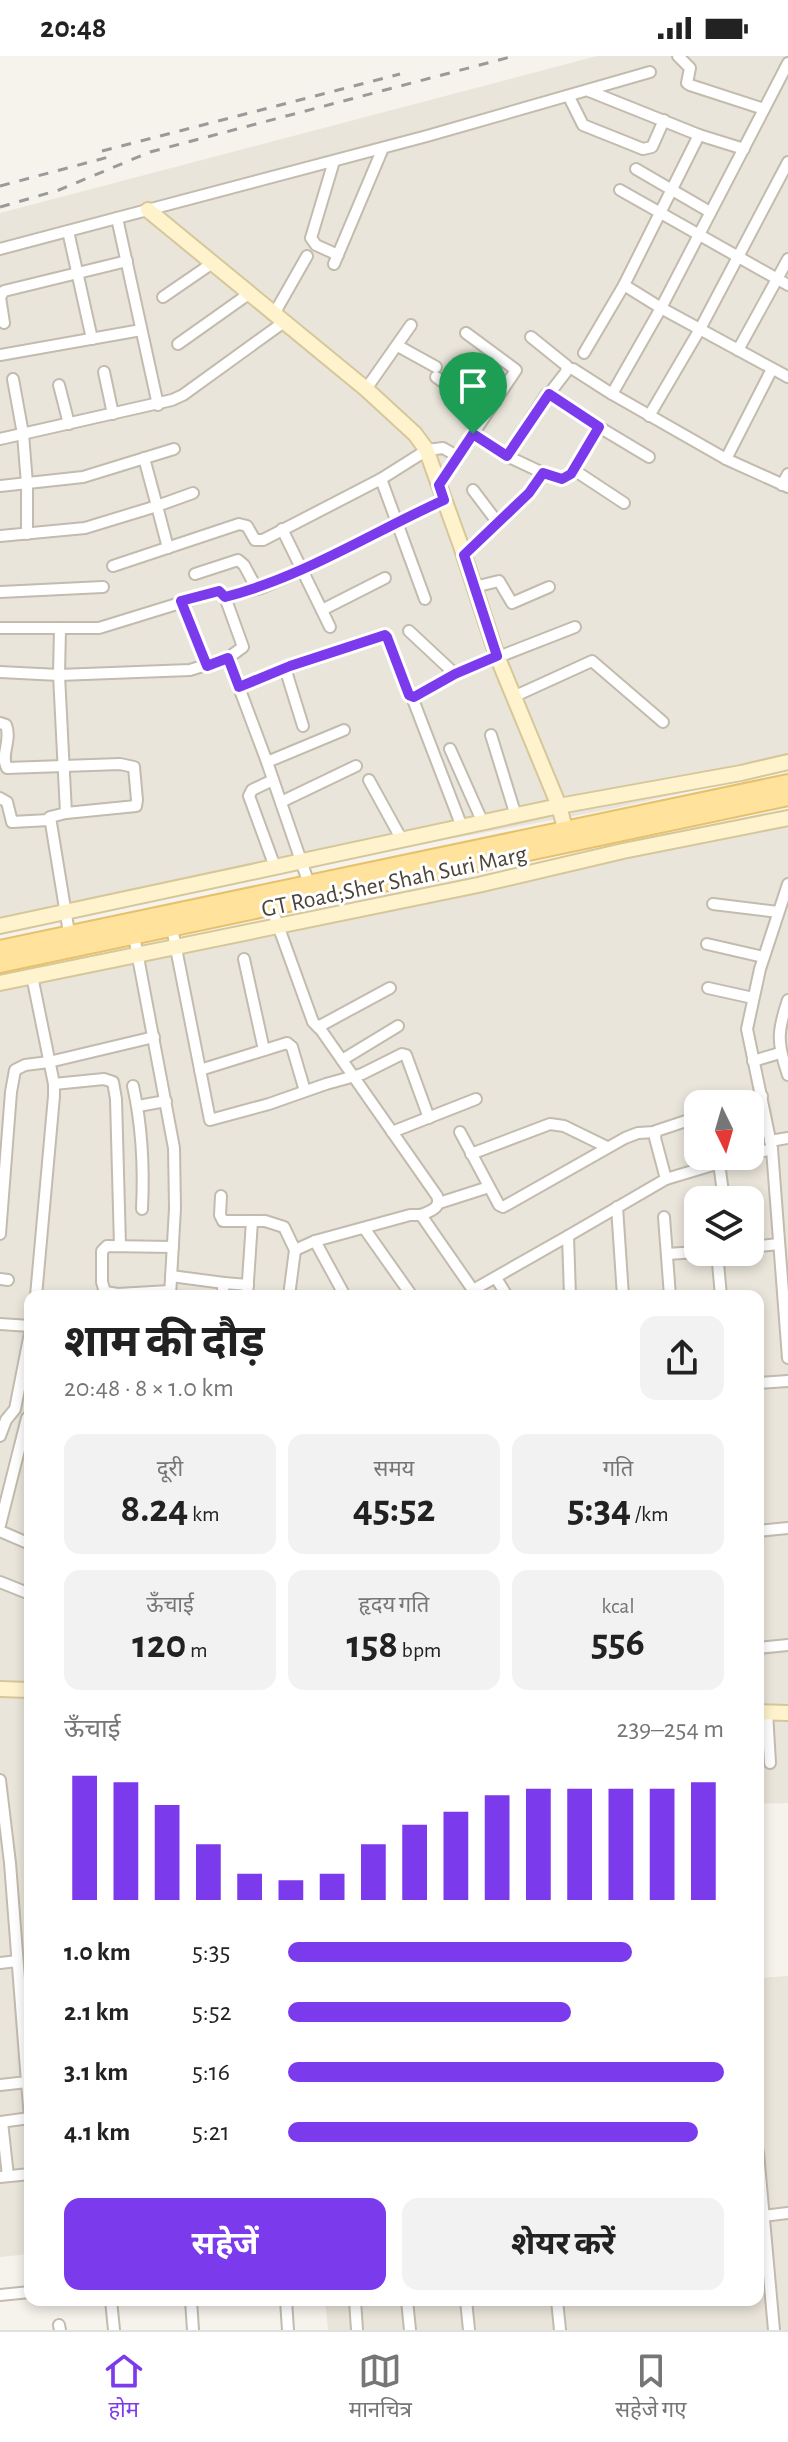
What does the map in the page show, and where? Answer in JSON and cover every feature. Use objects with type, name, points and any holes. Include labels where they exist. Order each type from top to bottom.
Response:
[{"type":"main road","points":[[148,210],[366,389],[415,434],[427,450],[497,656],[559,806],[568,837]]},
{"type":"main road","points":[[0,926],[559,806],[788,762]]},
{"type":"main road","name":"GT Road;Sher Shah Suri Marg","points":[[0,949],[134,936],[172,928],[788,783]]},
{"type":"main road","name":"GT Road;Sher Shah Suri Marg","points":[[0,964],[70,942],[309,884],[788,797]]},
{"type":"main road","points":[[0,983],[788,818]]},
{"type":"main road","points":[[0,1689],[24,1690]]},
{"type":"main road","points":[[764,1712],[788,1713]]},
{"type":"street","points":[[678,56],[690,68],[687,83],[690,85],[764,109]]},
{"type":"street","points":[[612,394],[661,308],[788,63]]},
{"type":"street","points":[[0,249],[383,148],[650,72]]},
{"type":"street","points":[[589,91],[699,135],[744,149]]},
{"type":"street","points":[[569,97],[583,125],[643,149],[652,147],[664,120]]},
{"type":"street","points":[[584,353],[624,285],[699,135]]},
{"type":"street","points":[[334,161],[311,238],[336,260],[383,148]]},
{"type":"street","points":[[649,416],[700,329],[788,162]]},
{"type":"street","points":[[636,169],[710,212]]},
{"type":"street","points":[[620,190],[783,282]]},
{"type":"street","points":[[117,218],[158,405]]},
{"type":"street","points":[[68,231],[92,339]]},
{"type":"street","points":[[0,439],[158,405],[183,395],[279,318],[307,256]]},
{"type":"street","points":[[738,350],[783,282],[788,259]]},
{"type":"street","points":[[4,323],[1,292],[127,261]]},
{"type":"street","points":[[163,297],[214,262]]},
{"type":"street","points":[[624,285],[738,350],[783,371],[726,459]]},
{"type":"street","points":[[178,344],[250,293]]},
{"type":"street","points":[[366,389],[411,325]]},
{"type":"street","points":[[0,355],[141,330]]},
{"type":"street","points":[[439,485],[516,370],[466,333]]},
{"type":"street","points":[[507,456],[566,372],[567,366],[531,337]]},
{"type":"street","points":[[398,346],[487,413]]},
{"type":"street","points":[[573,369],[726,459],[785,486],[788,474]]},
{"type":"street","points":[[104,372],[113,414]]},
{"type":"street","points":[[13,379],[23,434],[27,534]]},
{"type":"street","points":[[59,385],[69,424]]},
{"type":"street","points":[[549,394],[649,457]]},
{"type":"street","points":[[473,434],[507,456],[562,479],[574,470],[599,427]]},
{"type":"street","points":[[113,566],[239,524],[247,526],[257,541],[381,479],[427,450],[443,448],[457,456]]},
{"type":"street","points":[[0,486],[83,477],[174,449]]},
{"type":"street","points":[[144,458],[168,548]]},
{"type":"street","points":[[574,470],[624,503]]},
{"type":"street","points":[[464,555],[529,493],[543,473]]},
{"type":"street","points":[[381,479],[425,599]]},
{"type":"street","points":[[473,490],[498,523]]},
{"type":"street","points":[[0,536],[85,528],[193,493]]},
{"type":"street","points":[[225,597],[257,589],[303,570],[444,500]]},
{"type":"street","points":[[282,529],[330,627]]},
{"type":"street","points":[[195,574],[238,560],[257,589]]},
{"type":"street","points":[[322,610],[385,578]]},
{"type":"street","points":[[474,587],[499,581],[512,603],[549,587]]},
{"type":"street","points":[[0,592],[103,587]]},
{"type":"street","points":[[0,628],[99,628],[219,591],[225,597],[243,647],[228,658],[190,670],[59,675],[0,672]]},
{"type":"street","points":[[181,601],[207,666]]},
{"type":"street","points":[[412,697],[455,674],[575,627]]},
{"type":"street","points":[[60,628],[59,675],[66,813]]},
{"type":"street","points":[[409,631],[455,674]]},
{"type":"street","points":[[239,687],[285,668],[386,635],[462,827]]},
{"type":"street","points":[[228,658],[309,884]]},
{"type":"street","points":[[513,697],[592,661],[663,722]]},
{"type":"street","points":[[285,668],[303,726]]},
{"type":"street","points":[[0,723],[8,729],[4,756],[7,768],[131,765],[134,772],[136,806],[53,814],[49,820],[70,942]]},
{"type":"street","points":[[267,762],[344,730]]},
{"type":"street","points":[[491,735],[516,816]]},
{"type":"street","points":[[450,749],[483,823]]},
{"type":"street","points":[[281,802],[356,766]]},
{"type":"street","points":[[273,780],[252,790],[249,796],[275,867]]},
{"type":"street","points":[[369,780],[402,840]]},
{"type":"street","points":[[0,798],[7,802],[12,822],[49,820]]},
{"type":"street","points":[[760,1090],[747,1029],[763,957],[788,884]]},
{"type":"street","points":[[713,904],[778,912]]},
{"type":"street","points":[[271,906],[310,1015],[435,1192],[439,1203]]},
{"type":"street","points":[[172,928],[210,1119],[362,1074],[404,1054],[429,1118]]},
{"type":"street","points":[[134,936],[174,1148],[175,1208],[170,1290]]},
{"type":"street","points":[[707,944],[763,957]]},
{"type":"street","points":[[244,959],[264,1050]]},
{"type":"street","points":[[32,976],[54,1084],[37,1290]]},
{"type":"street","points":[[318,1027],[390,988]]},
{"type":"street","points":[[708,988],[753,998]]},
{"type":"street","points":[[788,1000],[778,1033],[780,1053],[788,1075]]},
{"type":"street","points":[[342,1060],[398,1026]]},
{"type":"street","points":[[0,1234],[14,1073],[21,1066],[154,1037]]},
{"type":"street","points":[[200,1070],[278,1045],[291,1045],[305,1091]]},
{"type":"street","points":[[753,1061],[780,1053]]},
{"type":"street","points":[[54,1084],[104,1079],[113,1082],[120,1246]]},
{"type":"street","points":[[133,1086],[142,1153],[142,1209]]},
{"type":"street","points":[[392,1132],[476,1099]]},
{"type":"street","points":[[138,1106],[166,1101]]},
{"type":"street","points":[[764,1107],[771,1145],[788,1358]]},
{"type":"street","points":[[460,1132],[499,1205],[507,1206],[607,1147],[631,1136],[655,1132],[684,1121]]},
{"type":"street","points":[[471,1154],[550,1124],[564,1126],[607,1147]]},
{"type":"street","points":[[655,1132],[666,1179]]},
{"type":"street","points":[[764,1148],[788,1138]]},
{"type":"street","points":[[474,1290],[666,1179],[696,1170]]},
{"type":"street","points":[[295,1250],[315,1241],[410,1215],[421,1215],[436,1208],[439,1203],[489,1187]]},
{"type":"street","points":[[221,1196],[220,1215],[223,1221],[281,1225],[295,1250],[290,1290]]},
{"type":"street","points":[[617,1207],[623,1290]]},
{"type":"street","points":[[421,1215],[466,1290]]},
{"type":"street","points":[[664,1217],[670,1290]]},
{"type":"street","points":[[248,1290],[252,1221]]},
{"type":"street","points":[[364,1228],[408,1290]]},
{"type":"street","points":[[568,1236],[570,1290]]},
{"type":"street","points":[[315,1241],[342,1290]]},
{"type":"street","points":[[764,1246],[779,1244]]},
{"type":"street","points":[[104,1290],[103,1249],[107,1246],[173,1247]]},
{"type":"street","points":[[667,1254],[684,1253]]},
{"type":"street","points":[[718,1266],[720,1290]]},
{"type":"street","points":[[171,1276],[224,1283],[245,1290]]},
{"type":"street","points":[[496,1278],[503,1290]]},
{"type":"street","points":[[223,1290],[224,1283]]},
{"type":"street","points":[[0,1324],[24,1326]]},
{"type":"street","points":[[0,1436],[6,1420],[14,1413],[24,1376]]},
{"type":"street","points":[[764,1383],[788,1381]]},
{"type":"street","points":[[14,1413],[24,1416]]},
{"type":"street","points":[[24,1437],[0,1528],[24,1541]]},
{"type":"street","points":[[764,1530],[788,1528]]},
{"type":"street","points":[[0,1582],[24,1592]]},
{"type":"street","points":[[764,1647],[788,1645]]},
{"type":"street","points":[[764,1725],[770,1763]]},
{"type":"street","points":[[0,1780],[4,1851],[24,2046]]},
{"type":"street","points":[[0,1963],[17,1961]]},
{"type":"street","points":[[0,2085],[24,2082]]},
{"type":"street","points":[[24,2119],[1,2122],[4,2177],[24,2175]]},
{"type":"street","points":[[764,2216],[788,2213]]},
{"type":"street","points":[[764,2277],[773,2330]]},
{"type":"street","points":[[0,2295],[24,2293]]},
{"type":"street","points":[[112,2306],[114,2330]]},
{"type":"street","points":[[191,2306],[193,2330]]},
{"type":"street","points":[[286,2306],[288,2330]]},
{"type":"street","points":[[355,2306],[357,2330]]},
{"type":"street","points":[[408,2306],[410,2330]]},
{"type":"street","points":[[467,2306],[469,2330]]},
{"type":"street","points":[[558,2306],[560,2330]]},
{"type":"shaded area","points":[[597,56],[788,56],[788,769],[611,809],[0,923],[0,213]]},
{"type":"shaded area","points":[[788,822],[788,1803],[764,1804],[764,1290],[24,1290],[24,2255],[0,2257],[0,988]]},
{"type":"shaded area","points":[[788,1976],[788,2330],[328,2330],[326,2306],[764,2306],[764,1978]]},
{"type":"railway","points":[[0,207],[59,190],[150,152],[514,56]]},
{"type":"railway","points":[[102,151],[400,74]]},
{"type":"railway","points":[[0,186],[116,155]]},
{"type":"route","points":[[549,394],[599,427],[567,478],[543,473],[535,487],[464,555],[497,656],[455,674],[414,697],[409,695],[386,635],[290,666],[239,687],[228,658],[207,666],[181,601],[213,591],[219,591],[225,597],[261,588],[444,500],[439,485],[473,434],[507,456],[549,394]]}]
